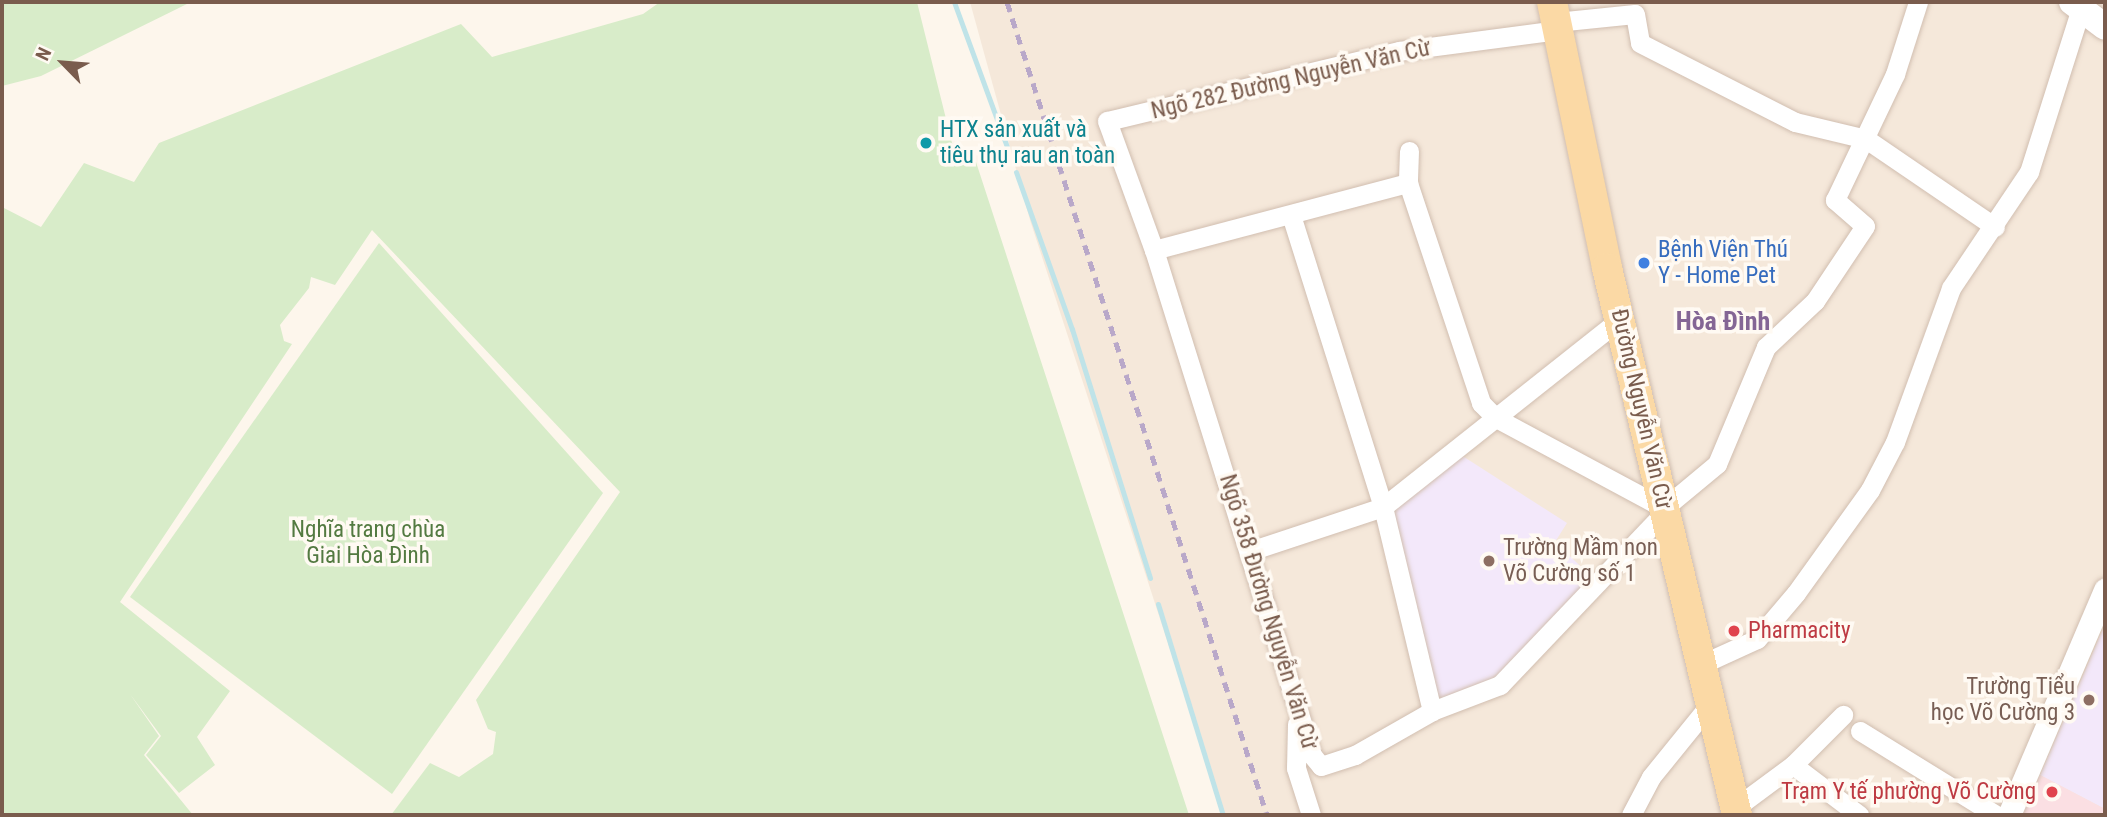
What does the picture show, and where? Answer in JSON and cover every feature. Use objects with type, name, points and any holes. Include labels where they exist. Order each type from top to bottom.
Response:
[{"type":"main road","points":[[2079,4],[2105,27]]},
{"type":"main road","name":"Đường Nguyễn Văn Cừ","points":[[1555,18],[1620,319],[1736,811]]},
{"type":"street","points":[[1919,2],[1895,74],[1866,139],[1996,227]]},
{"type":"street","points":[[1702,664],[1757,639],[1797,593],[1870,490],[1895,442],[1951,288],[1996,227],[2029,172],[2079,4]]},
{"type":"street","name":"Ngõ 282 Đường Nguyễn Văn Cừ","points":[[1107,121],[1399,51],[1555,18],[1635,14],[1640,43],[1657,53],[1795,122],[1866,139]]},
{"type":"street","name":"Ngõ 358 Đường Nguyễn Văn Cừ","points":[[1107,121],[1154,250],[1312,755],[1325,766],[1355,755],[1432,711],[1500,685],[1665,510],[1717,464],[1766,347],[1815,301],[1860,234],[1862,220],[1835,200],[1866,139]]},
{"type":"street","points":[[1409,151],[1408,183],[1481,403],[1496,418],[1665,510]]},
{"type":"street","points":[[1154,250],[1408,183]]},
{"type":"street","points":[[1291,215],[1383,507],[1432,711]]},
{"type":"street","points":[[1250,551],[1383,507],[1620,319]]},
{"type":"street","points":[[2009,815],[2105,590]]},
{"type":"street","points":[[1630,815],[1651,777],[1711,703]]},
{"type":"street","points":[[1297,709],[1296,768],[1311,815]]},
{"type":"street","points":[[1736,811],[1793,765],[1843,715]]},
{"type":"street","points":[[1860,731],[1996,815]]},
{"type":"street","points":[[1793,765],[1859,815]]},
{"type":"shaded area","points":[[970,2],[2105,2],[2105,815],[1224,815],[1030,220]]},
{"type":"shaded area","name":"Trường Mầm non Võ Cường số 1","points":[[1461,455],[1567,523],[1555,542],[1596,581],[1499,680],[1434,701],[1390,508]]},
{"type":"shaded area","name":"Trường Tiểu học Võ Cường 3","points":[[2105,624],[2105,809],[2040,775]]},
{"type":"shaded area","name":"Trạm Y tế phường Võ Cường","points":[[2040,775],[2105,809],[2105,815],[2021,815]]},
{"type":"green space","points":[[2,2],[191,2],[41,76],[2,86]]},
{"type":"green space","points":[[660,2],[917,2],[955,155],[976,162],[1189,815],[391,815],[430,763],[459,777],[493,754],[496,732],[488,729],[476,700],[620,492],[372,230],[335,285],[311,277],[309,288],[280,325],[284,341],[292,344],[120,602],[230,691],[197,737],[215,765],[179,793],[146,755],[161,736],[130,694],[159,736],[144,755],[193,815],[2,815],[2,207],[41,227],[84,163],[134,182],[159,143],[461,24],[492,57],[643,14]]},
{"type":"green space","name":"Nghĩa trang chùa Giai Hòa Đình","points":[[379,243],[603,493],[392,794],[130,597]]},
{"type":"waterway","points":[[954,2],[1007,147]]},
{"type":"waterway","points":[[1016,172],[1072,329],[1150,578]]},
{"type":"waterway","points":[[1158,604],[1223,815]]},
{"type":"railway","points":[[1007,2],[1267,815]]},
{"type":"place","name":"HTX sản xuất và tiêu thụ rau an toàn","points":[[926,143]]},
{"type":"place","name":"Bệnh Viện Thú Y - Home Pet","points":[[1644,263]]},
{"type":"place","name":"Trường Mầm non Võ Cường số 1","points":[[1489,561]]},
{"type":"place","name":"Pharmacity","points":[[1734,631]]},
{"type":"place","name":"Trường Tiểu học Võ Cường 3","points":[[2089,700]]},
{"type":"place","name":"Trạm Y tế phường Võ Cường","points":[[2052,792]]},
{"type":"district","name":"Hòa Đình","points":[[1723,322]]}]
